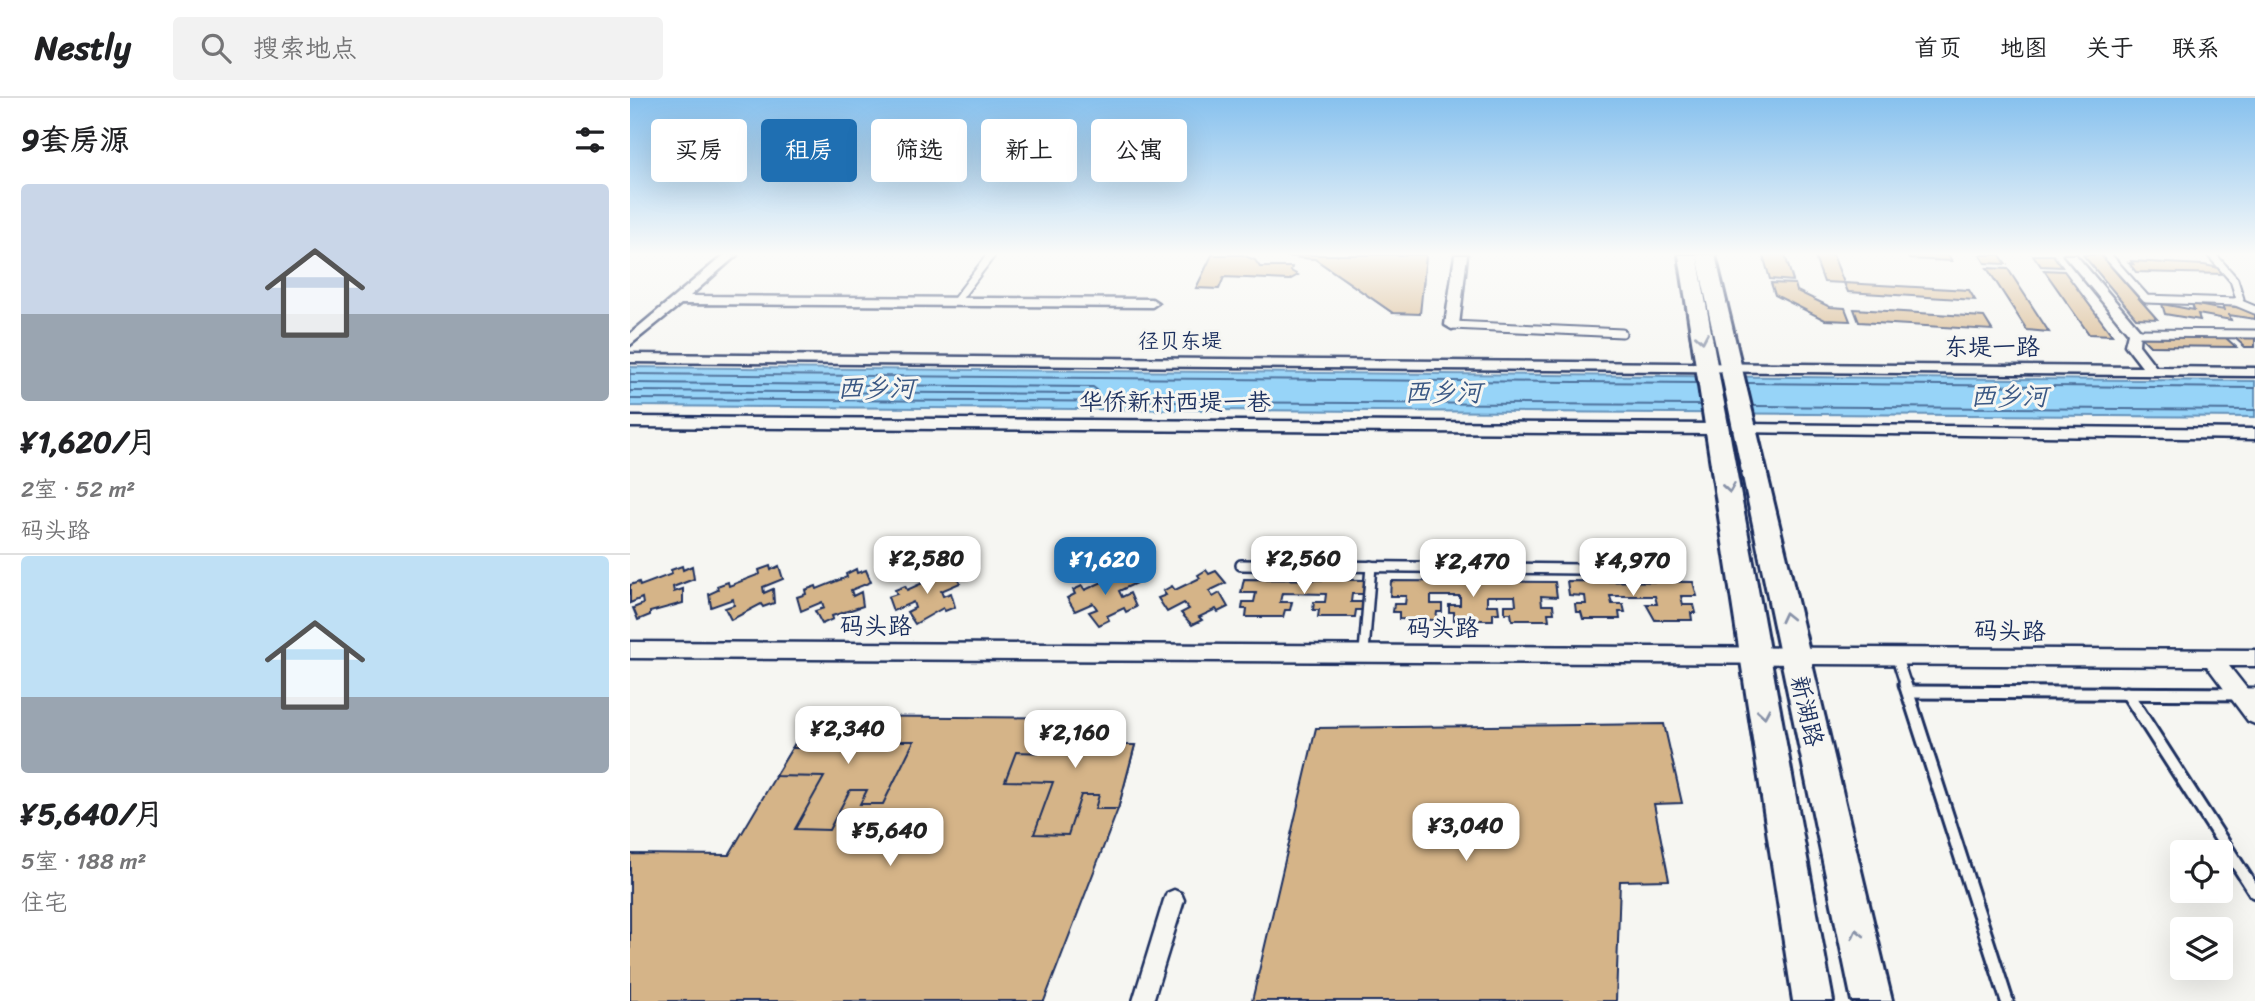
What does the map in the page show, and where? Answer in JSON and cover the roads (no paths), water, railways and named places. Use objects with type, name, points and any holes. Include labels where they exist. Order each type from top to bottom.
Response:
[{"type":"main road","points":[[1699,297],[1731,425]]},
{"type":"main road","points":[[1711,297],[1719,370]]},
{"type":"main road","name":"新湖路","points":[[1731,425],[1754,654],[1814,1001]]},
{"type":"main road","name":"新湖路","points":[[1731,425],[1794,654],[1872,1001]]},
{"type":"street","points":[[630,341],[680,297]]},
{"type":"street","points":[[1452,326],[1456,297]]},
{"type":"street","points":[[2105,297],[2135,333],[2132,345],[2152,371]]},
{"type":"street","points":[[677,300],[1152,303]]},
{"type":"street","name":"径贝东堤","points":[[630,358],[1550,363],[1719,370]]},
{"type":"street","name":"东堤一路","points":[[1719,370],[2255,372]]},
{"type":"street","name":"华侨新村西堤一巷","points":[[630,422],[1731,425],[2255,435]]},
{"type":"street","name":"码头路","points":[[630,650],[2255,658]]},
{"type":"street","points":[[2212,658],[2247,694],[2255,715]]},
{"type":"street","points":[[1143,1001],[1174,900]]},
{"type":"lane","points":[[956,301],[959,297]]},
{"type":"lane","points":[[2144,297],[2236,302],[2255,310]]},
{"type":"lane","points":[[2236,302],[2240,297]]},
{"type":"lane","points":[[1452,326],[1622,333]]},
{"type":"lane","points":[[2135,333],[2255,334]]},
{"type":"lane","points":[[1241,565],[1666,570]]},
{"type":"lane","points":[[1364,652],[1371,566]]},
{"type":"lane","points":[[1896,655],[2007,1001]]},
{"type":"lane","points":[[1908,692],[2247,694]]},
{"type":"lane","points":[[2127,693],[2255,892]]},
{"type":"water","name":"西乡河","points":[[630,367],[2255,381],[2255,417],[630,406]]}]
